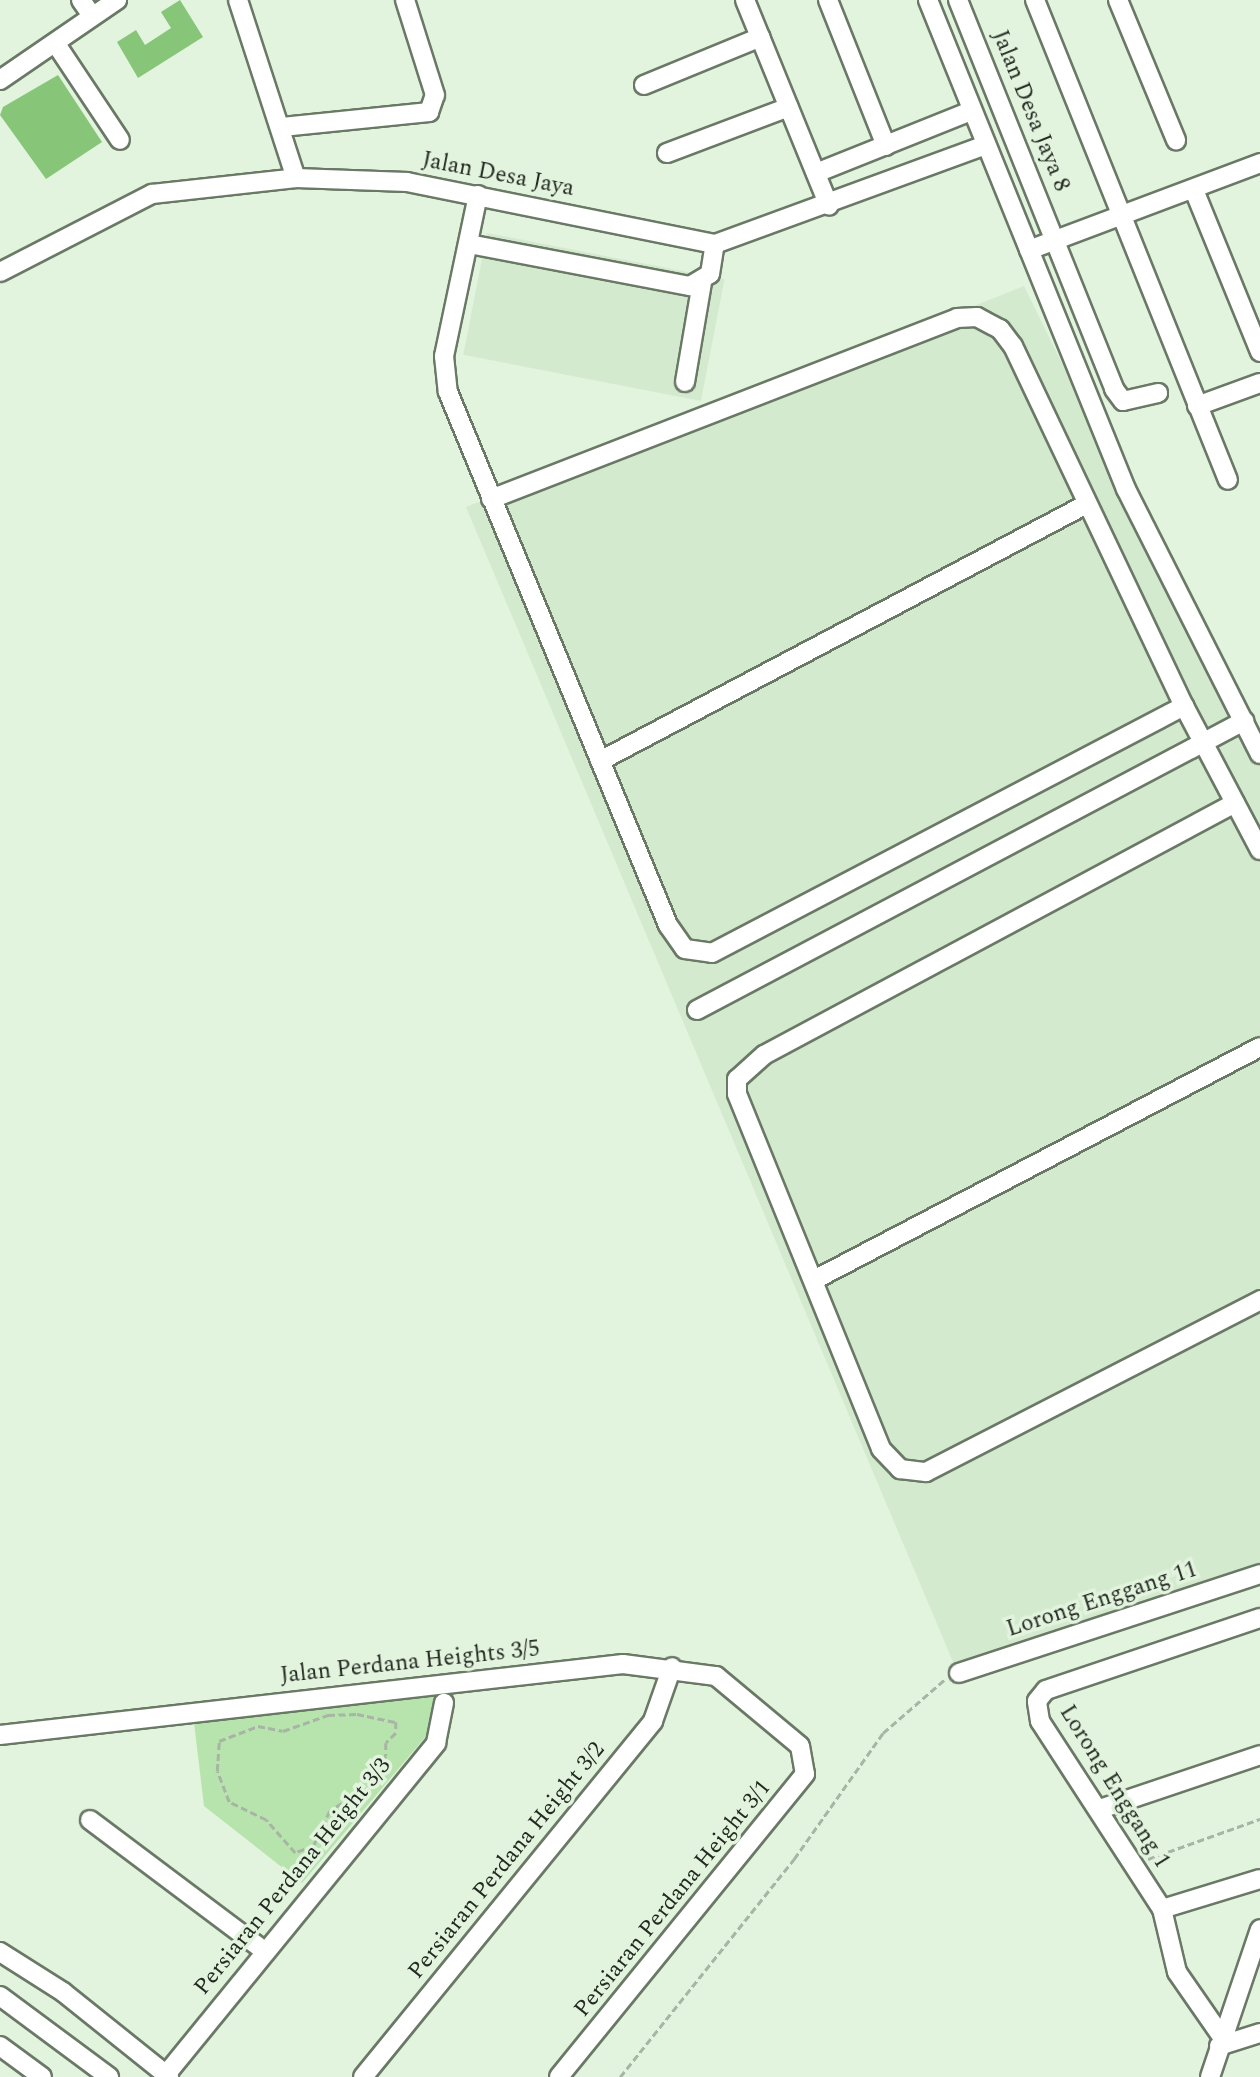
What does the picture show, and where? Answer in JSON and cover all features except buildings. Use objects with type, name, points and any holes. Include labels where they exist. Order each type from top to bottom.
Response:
[{"type":"street","points":[[81,0],[92,16]]},
{"type":"street","points":[[0,80],[117,0]]},
{"type":"street","points":[[238,0],[282,127],[296,178]]},
{"type":"street","points":[[282,127],[429,112],[435,95],[405,0]]},
{"type":"street","points":[[746,0],[829,206]]},
{"type":"street","points":[[828,0],[886,146]]},
{"type":"street","points":[[949,0],[929,3],[1126,489],[1251,727],[1260,754]]},
{"type":"street","name":"Jalan Desa Jaya 8","points":[[958,0],[1057,240],[1118,397],[1158,393]]},
{"type":"street","points":[[1035,0],[1118,218],[1228,480]]},
{"type":"street","points":[[1118,0],[1176,139]]},
{"type":"street","points":[[644,85],[761,37]]},
{"type":"street","points":[[56,44],[120,140]]},
{"type":"street","points":[[667,153],[789,107]]},
{"type":"street","points":[[816,173],[971,111]]},
{"type":"street","points":[[685,382],[702,283],[715,244],[829,206],[985,145]]},
{"type":"street","points":[[1029,250],[1260,163]]},
{"type":"street","name":"Jalan Desa Jaya","points":[[0,272],[152,194],[296,178],[407,182],[715,244]]},
{"type":"street","points":[[1194,190],[1260,352]]},
{"type":"street","points":[[478,195],[444,374],[491,499],[668,925],[685,948],[712,953],[1184,706]]},
{"type":"street","points":[[468,244],[690,286],[702,283]]},
{"type":"street","points":[[491,499],[971,316],[1007,335],[1085,505],[1184,706],[1260,850]]},
{"type":"street","points":[[1197,406],[1260,383]]},
{"type":"street","points":[[600,761],[1085,505]]},
{"type":"street","points":[[697,1010],[1203,743],[1251,727]]},
{"type":"street","points":[[1235,803],[748,1066],[737,1079],[742,1111],[814,1280],[881,1448],[900,1469],[916,1474],[1260,1300]]},
{"type":"street","points":[[814,1280],[1260,1047]]},
{"type":"street","name":"Lorong Enggang 11","points":[[959,1673],[1260,1574]]},
{"type":"street","name":"Lorong Enggang 1","points":[[1220,2042],[1177,1972],[1162,1909],[1100,1809],[1040,1721],[1040,1695],[1260,1618]]},
{"type":"street","name":"Jalan Perdana Heights 3/5","points":[[0,1735],[623,1664],[673,1667],[716,1676],[800,1746]]},
{"type":"street","name":"Persiaran Perdana Height 3/2","points":[[363,2077],[653,1721],[673,1667]]},
{"type":"street","name":"Persiaran Perdana Height 3/3","points":[[166,2076],[263,1950],[436,1743],[444,1703]]},
{"type":"street","name":"Persiaran Perdana Height 3/1","points":[[559,2077],[801,1781],[807,1760],[800,1746]]},
{"type":"street","points":[[1100,1809],[1260,1755]]},
{"type":"street","points":[[90,1820],[263,1950]]},
{"type":"street","points":[[1162,1909],[1260,1880]]},
{"type":"street","points":[[1210,2077],[1260,1929]]},
{"type":"street","points":[[0,1952],[63,1992],[166,2076]]},
{"type":"street","points":[[0,1996],[109,2077]]},
{"type":"street","points":[[1220,2042],[1260,2033]]},
{"type":"street","points":[[0,2046],[42,2077]]},
{"type":"path","points":[[620,2077],[794,1859],[883,1733],[918,1697],[959,1673]]},
{"type":"path","points":[[328,1715],[396,1723],[369,1787],[330,1811],[314,1846],[303,1853],[295,1853],[266,1820],[229,1802],[216,1772],[219,1741],[246,1729],[284,1731],[328,1715]]},
{"type":"path","points":[[1134,1863],[1260,1819]]},
{"type":"shaded area","points":[[487,233],[725,279],[701,401],[463,355]]},
{"type":"shaded area","points":[[1024,286],[1260,767],[1260,1566],[959,1676],[466,507]]},
{"type":"green space","points":[[435,1693],[438,1712],[427,1735],[302,1883],[204,1806],[194,1722]]}]
